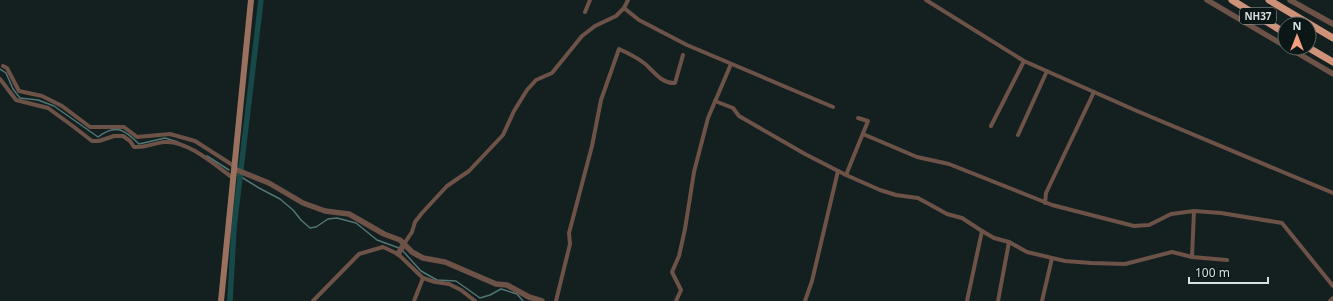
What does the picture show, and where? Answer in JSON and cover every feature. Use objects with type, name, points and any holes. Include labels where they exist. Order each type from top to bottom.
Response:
[{"type":"highway","name":"NH37","points":[[1232,0],[1277,28]]},
{"type":"highway","name":"NH37","points":[[1269,0],[1333,38]]},
{"type":"highway","points":[[1317,53],[1333,62]]},
{"type":"main road","points":[[221,301],[251,0]]},
{"type":"street","points":[[585,12],[590,0]]},
{"type":"street","points":[[401,249],[412,232],[415,222],[422,213],[447,186],[469,171],[503,135],[514,111],[527,90],[536,80],[552,73],[582,36],[595,26],[616,16],[624,8],[628,0]]},
{"type":"street","points":[[926,0],[1024,60],[1047,71],[1333,193]]},
{"type":"street","points":[[1207,0],[1277,41]]},
{"type":"street","points":[[1290,0],[1333,24]]},
{"type":"street","points":[[624,8],[639,20],[687,45],[834,107]]},
{"type":"street","points":[[556,301],[570,244],[570,233],[592,146],[601,100],[619,49],[630,53],[645,64],[660,79],[670,83],[675,83],[683,55]]},
{"type":"street","points":[[1303,56],[1333,74]]},
{"type":"street","points":[[991,126],[1024,60]]},
{"type":"street","points":[[676,301],[680,290],[672,272],[679,256],[685,229],[694,172],[708,118],[731,64]]},
{"type":"street","points":[[3,66],[7,68],[19,90],[42,96],[62,106],[90,127],[124,127],[137,137],[170,134],[195,141],[234,168],[269,183],[302,203],[325,211],[349,214],[384,234],[400,240],[401,249],[423,278],[449,284],[461,290],[475,301]]},
{"type":"street","points":[[1018,135],[1047,71]]},
{"type":"street","points":[[0,79],[14,99],[48,108],[92,141],[98,141],[114,136],[123,136],[130,141],[134,147],[142,148],[165,142],[178,143],[197,152],[233,178]]},
{"type":"street","points":[[14,99],[19,90]]},
{"type":"street","points":[[1045,203],[1046,193],[1094,92]]},
{"type":"street","points":[[715,101],[733,108],[739,116],[805,154],[846,175],[885,192],[918,198],[947,214],[962,218],[994,238],[1010,242],[1027,252],[1065,261],[1092,263],[1125,264],[1172,252],[1192,257],[1227,260]]},
{"type":"street","points":[[846,175],[868,121],[858,118]]},
{"type":"street","points":[[863,134],[917,158],[949,164],[1045,203],[1134,226],[1149,225],[1171,214],[1194,211],[1221,213],[1282,223],[1310,255],[1333,286]]},
{"type":"street","points":[[805,301],[812,280],[838,171]]},
{"type":"street","points":[[1192,257],[1194,211]]},
{"type":"street","points":[[967,301],[982,231]]},
{"type":"street","points":[[998,301],[1010,242]]},
{"type":"street","points":[[313,301],[359,254],[383,247],[401,249],[412,252],[423,258],[445,262],[496,284],[507,285],[530,297],[542,301]]},
{"type":"street","points":[[1042,301],[1052,258]]},
{"type":"street","points":[[414,301],[423,278]]},
{"type":"street","points":[[1330,301],[1333,298]]},
{"type":"waterway","points":[[230,301],[234,228],[261,0]]},
{"type":"waterway","points":[[0,69],[6,73],[13,89],[20,98],[38,100],[54,106],[98,137],[110,130],[115,129],[125,132],[139,144],[165,138],[178,142]]},
{"type":"waterway","points":[[207,156],[229,170]]},
{"type":"waterway","points":[[238,175],[280,199],[310,228],[316,227],[328,219],[337,218],[356,223],[377,240],[399,248]]},
{"type":"waterway","points":[[402,250],[421,271],[437,280],[456,281],[480,298],[501,289],[517,294],[523,301]]}]
